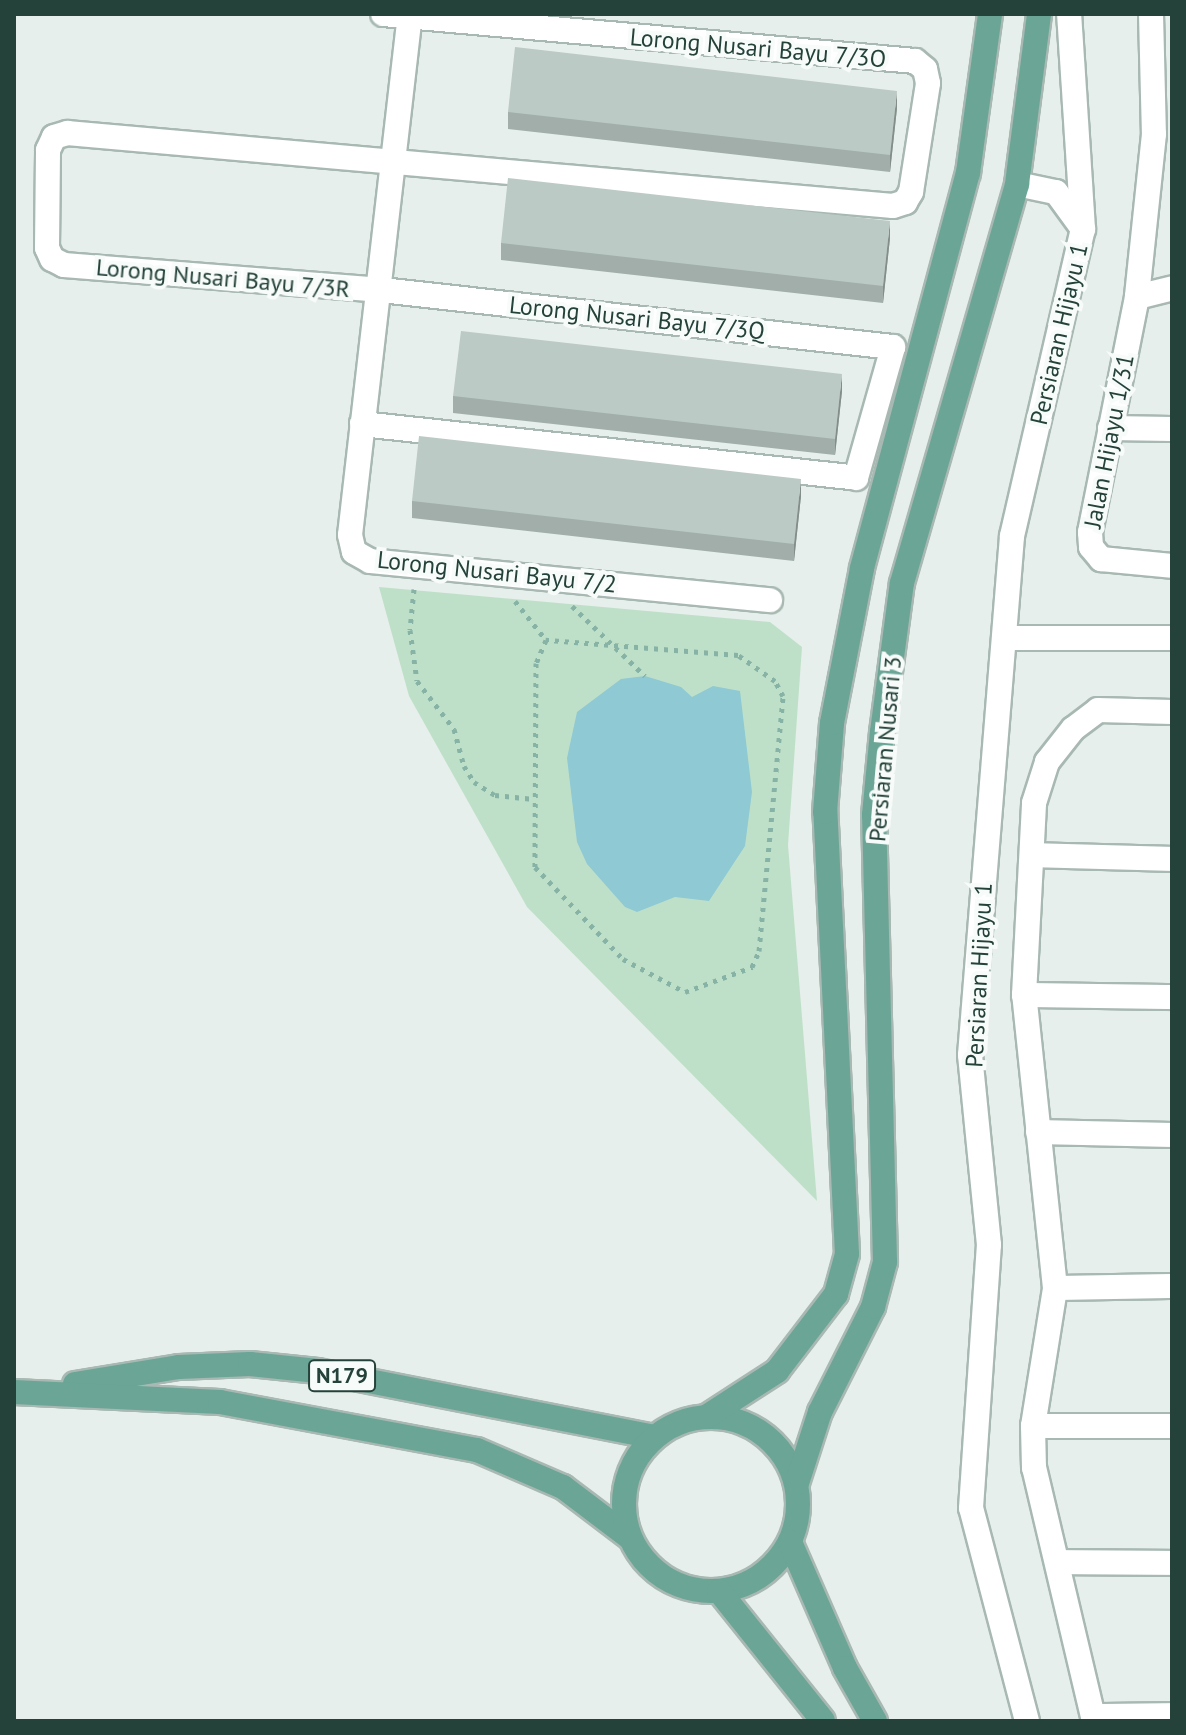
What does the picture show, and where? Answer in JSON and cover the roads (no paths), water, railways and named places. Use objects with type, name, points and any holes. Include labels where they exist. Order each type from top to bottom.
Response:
[{"type":"main road","name":"Persiaran Nusari 3","points":[[706,1417],[777,1371],[836,1294],[847,1254],[825,812],[832,723],[862,568],[968,173],[990,14]]},
{"type":"main road","name":"Persiaran Nusari 3","points":[[797,1483],[820,1412],[873,1307],[885,1262],[874,815],[882,732],[902,583],[1017,184],[1039,14]]},
{"type":"main road","name":"N179","points":[[20,1392],[179,1367],[250,1364],[318,1371],[655,1437]]},
{"type":"main road","name":"N179","points":[[20,1392],[220,1402],[477,1450],[563,1487],[629,1537]]},
{"type":"main road","name":"N179","points":[[706,1417],[736,1421],[763,1434],[784,1456],[797,1483],[799,1514],[790,1542],[773,1567],[748,1584],[719,1591],[691,1590],[665,1579],[644,1561],[629,1537],[623,1510],[625,1483],[636,1457],[655,1437],[679,1423],[706,1417]]},
{"type":"main road","points":[[790,1542],[845,1668],[875,1721]]},
{"type":"main road","points":[[719,1591],[823,1721]]},
{"type":"street","name":"Lorong Nusari Bayu 7/3O","points":[[383,14],[915,61],[925,69],[928,83],[911,192],[905,202],[893,206],[395,164]]},
{"type":"street","name":"Persiaran Hijayu 1","points":[[1027,1721],[971,1508],[989,1245],[970,1055],[1012,536],[1083,229],[1069,14]]},
{"type":"street","name":"Jalan Hijayu 1/31","points":[[1151,14],[1163,134],[1091,547],[1101,559],[1116,564],[1172,566]]},
{"type":"street","points":[[362,424],[382,290],[410,16]]},
{"type":"street","name":"Lorong Nusari Bayu 7/3R","points":[[382,290],[64,265],[52,259],[47,248],[48,150],[54,137],[67,133],[395,164]]},
{"type":"street","name":"Persiaran Hijayu 1","points":[[1017,184],[1056,192],[1083,229]]},
{"type":"street","points":[[1137,297],[1172,288]]},
{"type":"street","name":"Lorong Nusari Bayu 7/3Q","points":[[362,424],[856,478],[893,347],[382,290]]},
{"type":"street","name":"Lorong Nusari Bayu 7/2","points":[[362,424],[350,535],[354,552],[370,561],[770,600]]},
{"type":"street","points":[[1110,428],[1172,429]]},
{"type":"street","points":[[1004,638],[1172,638]]},
{"type":"street","points":[[1172,712],[1098,710],[1073,729],[1047,762],[1034,803],[1024,995],[1055,1288],[1033,1426],[1034,1468],[1093,1719],[1172,1715]]},
{"type":"street","points":[[1032,855],[1172,859]]},
{"type":"street","points":[[1024,995],[1172,997]]},
{"type":"street","points":[[1038,1132],[1172,1135]]},
{"type":"street","points":[[1055,1288],[1172,1286]]},
{"type":"street","points":[[1033,1426],[1172,1426]]},
{"type":"street","points":[[1058,1562],[1172,1563]]},
{"type":"water","points":[[645,676],[681,687],[692,697],[713,686],[740,691],[752,792],[745,846],[709,901],[675,897],[637,912],[625,907],[587,864],[577,842],[567,758],[577,712],[621,679]]}]
